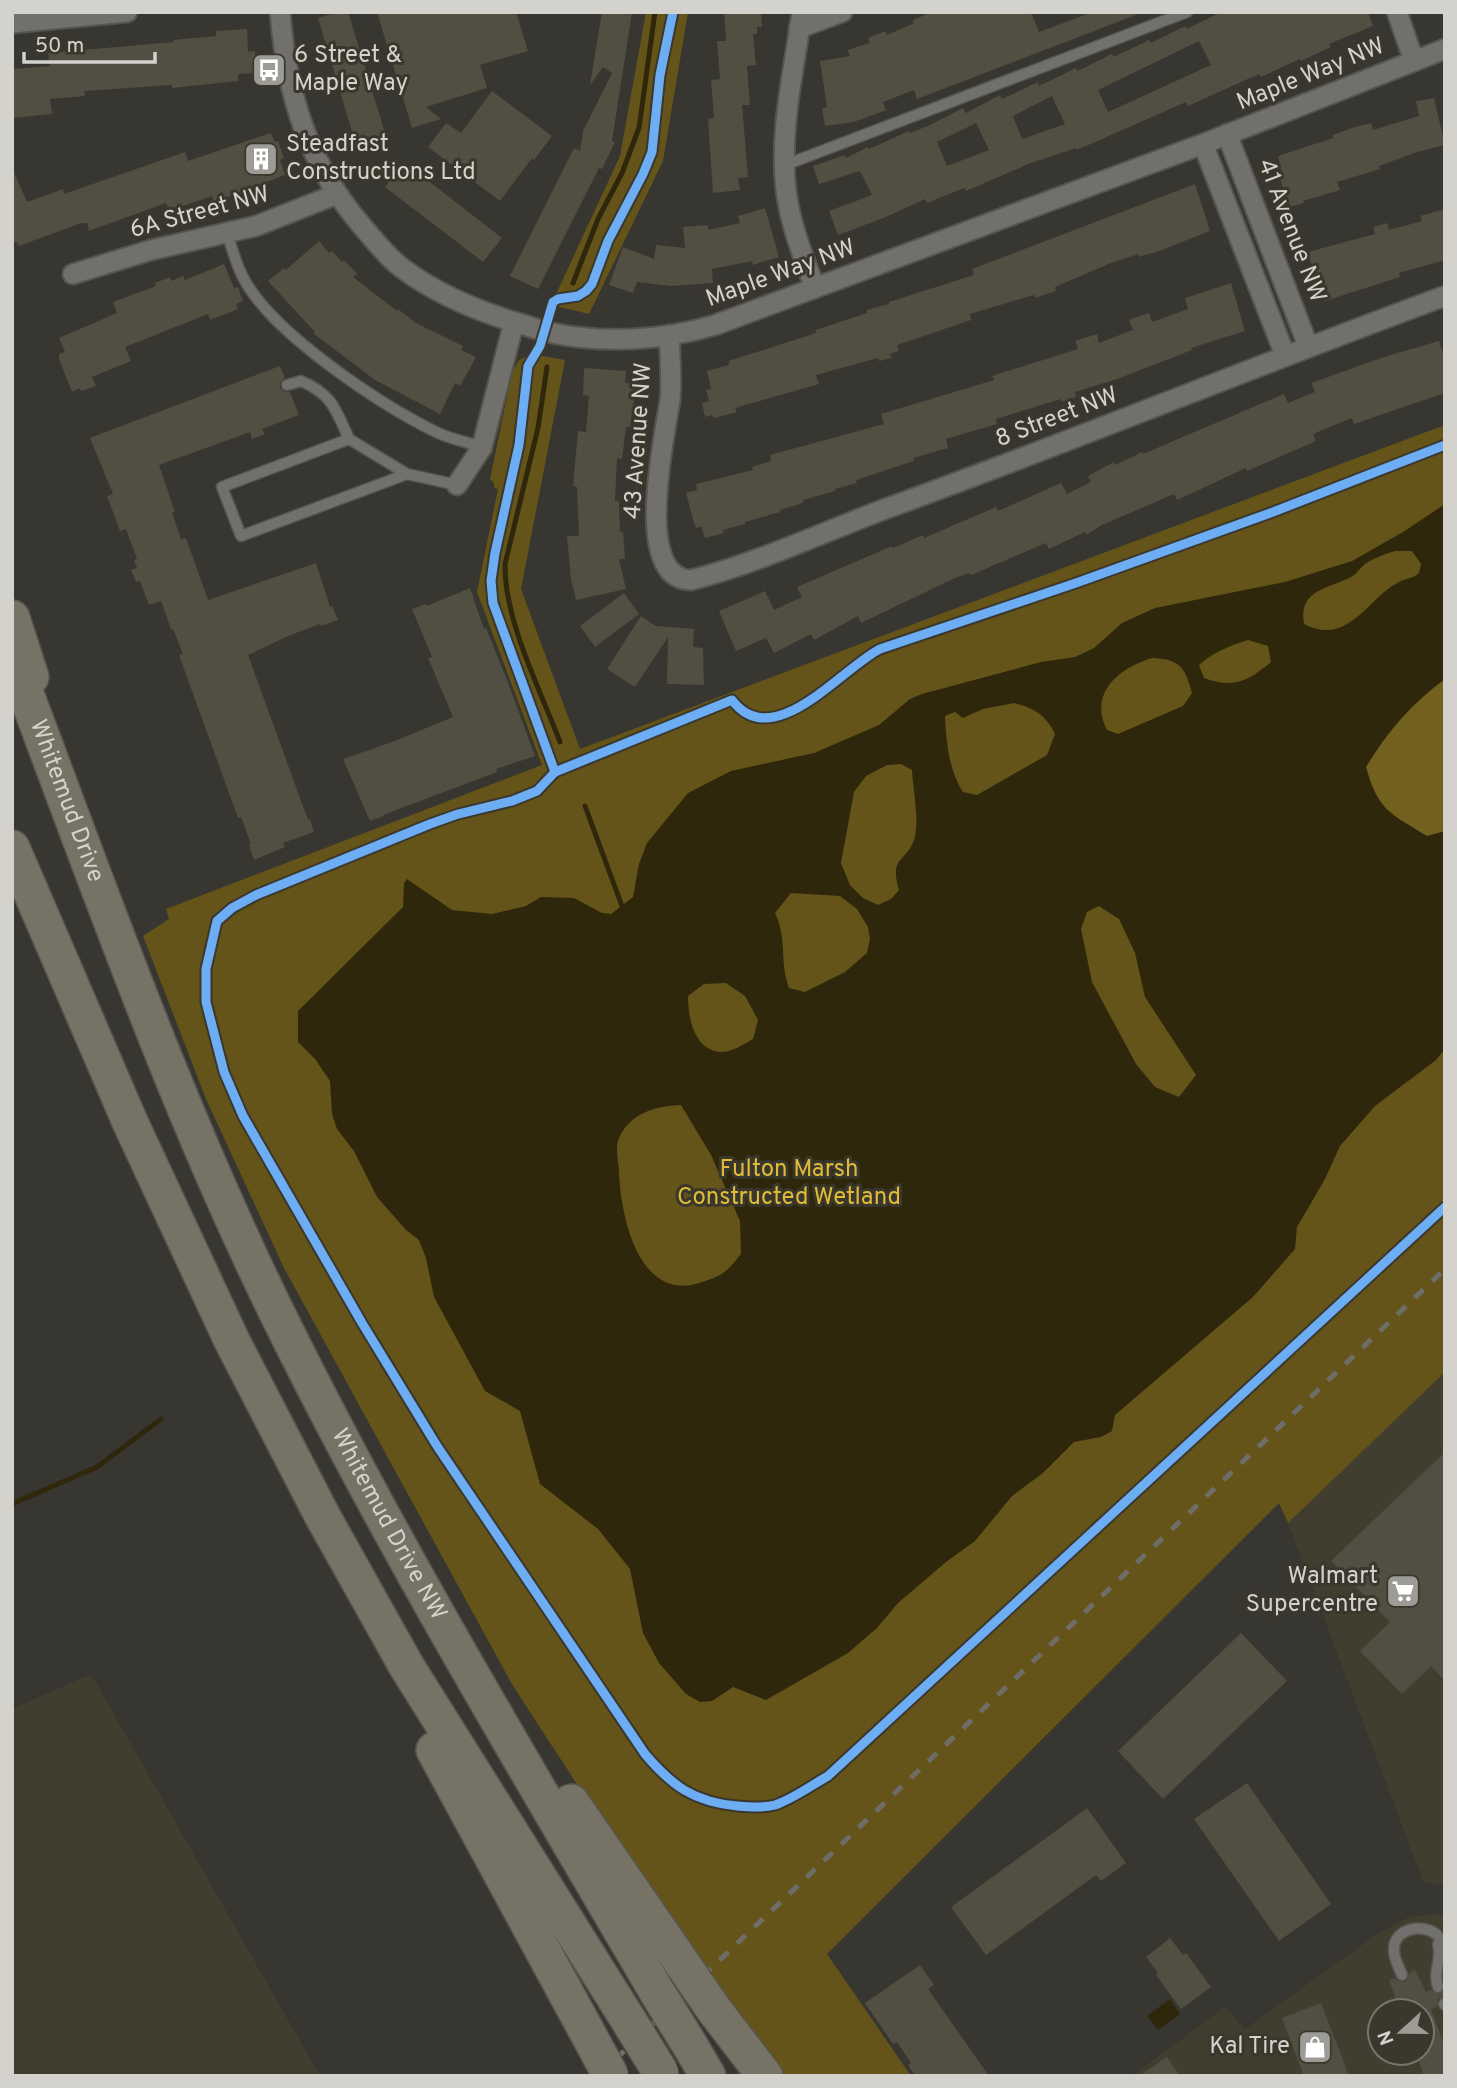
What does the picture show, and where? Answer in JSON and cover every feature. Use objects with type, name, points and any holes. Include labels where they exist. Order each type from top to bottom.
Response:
[{"type":"highway","points":[[12,618],[97,880]]},
{"type":"highway","name":"Whitemud Drive","points":[[12,657],[121,945]]},
{"type":"highway","name":"Whitemud Drive NW","points":[[12,848],[130,1122],[232,1341],[323,1517],[407,1667],[662,2074]]},
{"type":"highway","name":"Whitemud Drive NW","points":[[121,945],[173,1081],[247,1247],[280,1319],[372,1499],[450,1640],[700,2061]]},
{"type":"highway","points":[[372,1499],[604,1852],[715,2011],[765,2076]]},
{"type":"highway","points":[[323,1517],[411,1707],[605,2065]]},
{"type":"street","points":[[12,23],[127,12]]},
{"type":"street","name":"Maple Way NW","points":[[280,12],[283,52],[293,98],[306,138],[337,194],[370,236],[400,267],[429,287],[465,304],[545,332],[619,339],[669,335],[715,325],[1203,144],[1445,49]]},
{"type":"street","points":[[815,288],[790,213],[785,136],[800,20],[842,12]]},
{"type":"street","points":[[1396,12],[1414,61]]},
{"type":"street","name":"41 Avenue NW","points":[[1227,134],[1308,346]]},
{"type":"street","name":"41 Avenue NW","points":[[1203,144],[1285,355]]},
{"type":"street","name":"6A Street NW","points":[[73,274],[151,250],[275,220],[337,194]]},
{"type":"street","name":"8 Street NW","points":[[686,580],[708,576],[804,541],[1058,445],[1308,346],[1445,296]]},
{"type":"street","points":[[457,485],[482,447],[514,321]]},
{"type":"street","name":"43 Avenue NW","points":[[669,335],[670,399],[657,496],[657,533],[661,554],[668,568],[677,578],[686,580]]},
{"type":"lane","points":[[785,165],[1188,12]]},
{"type":"lane","points":[[228,233],[244,281],[270,313],[309,349],[352,381],[438,433],[482,447]]},
{"type":"lane","points":[[287,385],[301,380],[319,388],[334,404],[349,439],[407,474],[457,485]]},
{"type":"lane","points":[[349,439],[222,486],[241,536],[407,474]]},
{"type":"lane","points":[[1402,1975],[1394,1949],[1397,1938],[1414,1929],[1431,1931],[1445,1950]]},
{"type":"lane","points":[[1431,1931],[1439,1947],[1434,1974],[1438,1987]]},
{"type":"lane","points":[[1438,1961],[1445,1977]]},
{"type":"shaded area","name":"Fulton Marsh Constructed Wetland","points":[[1445,504],[1445,679],[1401,719],[1366,767],[1375,793],[1395,816],[1427,836],[1445,831],[1445,1049],[1436,1060],[1375,1106],[1340,1146],[1325,1179],[1297,1227],[1295,1249],[1253,1297],[1115,1415],[1112,1431],[1101,1437],[1074,1442],[1043,1473],[1012,1496],[975,1541],[898,1603],[877,1628],[848,1653],[766,1700],[733,1687],[712,1701],[700,1702],[686,1694],[659,1663],[643,1633],[630,1569],[598,1529],[540,1484],[520,1411],[485,1391],[434,1297],[426,1258],[419,1240],[406,1230],[377,1197],[354,1151],[337,1129],[332,1114],[330,1081],[315,1059],[298,1042],[298,1011],[403,907],[404,883],[407,879],[452,910],[492,914],[526,906],[541,897],[574,898],[602,913],[611,914],[633,897],[639,864],[647,843],[688,793],[731,771],[814,753],[879,725],[910,699],[922,694],[1041,662],[1075,657],[1094,648],[1122,623],[1155,608],[1285,582],[1352,561]],"holes":[[[1395,551],[1412,551],[1421,564],[1419,573],[1388,589],[1345,625],[1320,629],[1304,624],[1303,612],[1311,596],[1353,576],[1376,558]],[[1248,640],[1268,646],[1271,662],[1248,678],[1232,683],[1204,678],[1199,665],[1216,653]],[[1152,658],[1169,660],[1184,671],[1192,693],[1183,706],[1118,734],[1107,730],[1102,717],[1104,694],[1118,675]],[[1014,703],[1039,713],[1055,734],[1047,755],[977,795],[963,792],[954,775],[949,756],[945,716],[955,712],[963,718],[983,709]],[[901,764],[912,770],[915,836],[896,870],[899,890],[891,899],[878,905],[863,898],[850,885],[841,863],[854,792],[866,776],[887,765]],[[791,893],[840,896],[857,909],[868,927],[870,939],[867,953],[845,972],[805,992],[789,988],[775,913]],[[1099,906],[1119,919],[1135,953],[1145,997],[1196,1075],[1179,1097],[1155,1087],[1136,1064],[1092,982],[1081,929],[1087,912]],[[726,983],[745,996],[758,1020],[753,1039],[730,1051],[712,1050],[705,1046],[694,1032],[688,996],[704,984]],[[681,1105],[711,1155],[740,1221],[741,1254],[723,1273],[699,1283],[678,1285],[661,1280],[647,1267],[636,1250],[623,1209],[618,1142],[630,1122],[653,1109]]]},
{"type":"shaded area","points":[[1445,679],[1445,831],[1427,836],[1387,809],[1376,793],[1366,767],[1401,719]]},
{"type":"shaded area","points":[[1445,1372],[1445,1884],[1424,1883],[1288,1523]]},
{"type":"shaded area","points":[[91,1674],[320,2076],[12,2076],[12,1709]]},
{"type":"shaded area","points":[[1445,1914],[1445,2076],[1132,2076],[1225,2007],[1245,2029],[1379,1933],[1409,1917]]},
{"type":"shaded area","points":[[1170,1999],[1180,2014],[1158,2030],[1147,2016]]},
{"type":"green space","points":[[646,12],[688,12],[663,161],[589,314],[551,305],[620,156]]},
{"type":"green space","name":"Fulton Marsh Constructed Wetland","points":[[532,354],[565,360],[521,589],[580,749],[1445,425],[1445,1372],[1288,1523],[1279,1503],[827,1954],[911,2076],[779,2076],[666,1921],[513,1686],[284,1268],[206,1099],[143,936],[169,919],[166,909],[542,765],[477,592],[498,489],[494,488],[490,479],[512,372],[519,360]]},
{"type":"building","points":[[337,12],[348,12],[386,136],[356,145],[318,18]]},
{"type":"building","points":[[377,12],[516,12],[528,51],[480,65],[487,88],[426,107],[441,119],[412,128]]},
{"type":"building","points":[[602,12],[632,12],[612,141],[615,142],[602,169],[599,168],[538,289],[510,276],[574,148],[580,151],[583,131],[612,73],[603,67],[590,85]]},
{"type":"building","points":[[724,12],[761,12],[762,27],[757,27],[757,34],[753,34],[756,65],[747,66],[750,105],[742,105],[748,177],[738,178],[740,190],[713,193],[708,119],[714,118],[711,80],[720,79],[717,41],[726,41]]},
{"type":"building","points":[[932,12],[1031,12],[1039,32],[1093,12],[1141,13],[917,99],[914,90],[883,102],[886,110],[854,122],[825,126],[822,108],[827,107],[820,61],[850,56],[847,50],[870,43],[868,38],[886,31],[887,35]]},
{"type":"building","points":[[1221,12],[1368,12],[1373,26],[1329,44],[1331,47],[1301,61],[1300,59],[1261,77],[1259,74],[1188,106],[1186,102],[1077,150],[1076,148],[1031,163],[966,191],[964,188],[927,203],[925,199],[838,235],[829,211],[872,195],[860,171],[819,184],[813,166],[845,155],[846,158],[868,147],[869,149],[909,131],[910,133],[930,125],[963,108],[966,113],[1000,95],[1002,99],[1038,82],[1039,86],[1112,54],[1114,57],[1149,40],[1151,43],[1185,26],[1187,29]],"holes":[[[1199,41],[1211,65],[1108,112],[1098,90]],[[1052,96],[1065,124],[1022,139],[1013,116]],[[976,123],[989,150],[947,166],[937,142]]]},
{"type":"building","points":[[247,29],[248,52],[255,51],[256,73],[238,74],[238,81],[172,88],[172,85],[84,91],[85,96],[50,99],[52,114],[12,118],[12,69],[50,66],[48,53],[174,42],[173,40],[216,36],[216,31]]},
{"type":"building","points":[[492,91],[552,136],[500,201],[428,147],[446,123],[461,133]]},
{"type":"building","points":[[1434,98],[1445,145],[1417,152],[1379,166],[1380,169],[1337,182],[1340,190],[1290,207],[1287,203],[1279,174],[1282,173],[1278,156],[1333,138],[1333,135],[1355,127],[1371,123],[1373,130],[1419,116],[1416,101]]},
{"type":"building","points":[[271,133],[275,142],[278,141],[284,158],[280,160],[285,175],[214,202],[212,196],[169,211],[166,203],[89,231],[87,223],[81,223],[19,246],[15,243],[12,235],[12,168],[27,202],[63,189],[64,194],[185,152],[188,161]]},
{"type":"building","points":[[404,162],[502,238],[483,262],[385,187]]},
{"type":"building","points":[[1195,184],[1210,231],[1159,251],[1111,263],[1055,287],[1056,291],[970,314],[971,320],[897,345],[899,351],[890,354],[892,358],[879,361],[878,358],[816,375],[819,384],[735,408],[737,412],[714,418],[712,415],[705,417],[702,403],[709,401],[706,390],[711,389],[707,371],[729,365],[729,361],[816,333],[816,330],[867,313],[867,310],[889,302],[974,275],[972,269]]},
{"type":"building","points":[[765,208],[779,257],[753,265],[752,261],[712,269],[713,283],[671,286],[637,282],[633,293],[609,285],[623,247],[654,259],[656,245],[685,248],[683,227],[708,225],[708,230],[740,223],[738,216]]},
{"type":"building","points":[[1445,209],[1445,260],[1399,273],[1400,277],[1325,301],[1322,289],[1318,290],[1308,252],[1375,234],[1373,227],[1387,223],[1389,230],[1422,221],[1420,216]]},
{"type":"building","points":[[319,241],[329,253],[332,251],[342,262],[344,260],[357,274],[353,277],[397,311],[398,309],[416,323],[463,346],[461,350],[476,357],[460,386],[455,383],[440,414],[375,380],[313,333],[315,332],[268,281],[284,268],[286,270]]},
{"type":"building","points":[[224,264],[243,301],[236,304],[238,309],[210,320],[208,314],[125,347],[131,361],[92,377],[96,386],[72,392],[59,359],[59,354],[65,352],[59,338],[117,313],[113,302],[156,286],[155,283],[170,277],[171,281],[183,276],[185,280]]},
{"type":"building","points":[[1231,283],[1245,331],[1191,348],[1192,350],[1120,378],[1075,392],[1076,397],[996,419],[997,424],[946,439],[948,448],[913,458],[914,461],[856,480],[857,483],[835,491],[803,500],[803,503],[780,512],[723,530],[724,533],[705,538],[701,526],[696,528],[686,493],[697,490],[696,484],[753,470],[752,467],[771,461],[770,455],[884,424],[881,414],[994,380],[992,376],[1078,349],[1075,341],[1097,334],[1099,343],[1133,330],[1129,320],[1149,313],[1152,322],[1188,309],[1185,298]]},
{"type":"building","points":[[1439,341],[1442,351],[1445,351],[1445,393],[1354,424],[1352,418],[1313,434],[1316,441],[1247,471],[1246,468],[1177,500],[1174,494],[1100,526],[1087,535],[1085,532],[1049,549],[1046,543],[971,575],[969,573],[955,578],[861,623],[858,616],[814,640],[811,634],[774,653],[766,638],[736,651],[719,611],[765,591],[774,610],[802,597],[797,587],[892,546],[893,548],[923,535],[924,538],[996,507],[998,511],[1061,483],[1067,494],[1091,482],[1088,476],[1114,462],[1115,465],[1142,452],[1143,454],[1284,394],[1288,403],[1315,392],[1311,383]]},
{"type":"building","points":[[280,366],[285,378],[280,383],[280,388],[290,392],[299,415],[262,429],[265,434],[252,439],[250,432],[159,465],[181,539],[186,538],[208,600],[316,563],[330,607],[332,606],[338,620],[288,636],[248,655],[314,832],[283,843],[285,847],[254,860],[249,845],[251,844],[241,817],[238,818],[179,655],[183,654],[173,629],[161,601],[149,605],[140,581],[136,582],[131,570],[137,568],[134,560],[137,559],[126,529],[120,531],[107,496],[113,494],[90,438]]},
{"type":"building","points":[[584,368],[626,371],[625,383],[636,384],[622,459],[617,458],[615,501],[619,501],[620,532],[623,532],[625,559],[619,559],[626,589],[576,600],[567,536],[579,536],[577,487],[573,486],[578,431],[586,432],[589,396],[583,395]]},
{"type":"building","points":[[470,588],[535,756],[496,769],[497,772],[370,821],[343,759],[453,717],[428,658],[432,657],[412,609],[426,604],[427,606]]},
{"type":"building","points":[[624,593],[639,614],[595,647],[580,626]]},
{"type":"building","points":[[641,616],[656,626],[694,629],[693,647],[703,648],[704,685],[667,684],[668,637],[635,687],[607,669]]},
{"type":"building","name":"Walmart Supercentre","points":[[1445,1452],[1445,1681],[1431,1666],[1402,1694],[1360,1651],[1390,1622],[1331,1561]]},
{"type":"building","points":[[1241,1633],[1287,1681],[1163,1799],[1118,1751]]},
{"type":"building","points":[[1247,1783],[1331,1904],[1279,1941],[1194,1819]]},
{"type":"building","points":[[1087,1808],[1126,1863],[1101,1881],[1096,1875],[986,1955],[951,1907]]},
{"type":"building","points":[[1170,1938],[1183,1955],[1186,1953],[1211,1987],[1181,2009],[1146,1957]]},
{"type":"building","points":[[920,1965],[934,1985],[928,1989],[989,2076],[915,2076],[908,2065],[911,2063],[897,2042],[893,2044],[865,2003]]},
{"type":"building","points":[[1415,1970],[1426,1992],[1431,1990],[1439,1994],[1445,1990],[1445,1997],[1438,1999],[1437,2007],[1436,1997],[1395,1997],[1389,1980],[1395,1978],[1404,1982],[1409,1973]]},
{"type":"building","name":"Kal Tire","points":[[1321,2003],[1349,2076],[1304,2076],[1282,2018]]},
{"type":"building","points":[[1436,2023],[1445,2047],[1445,2076],[1424,2076],[1421,2067],[1436,2067]]},
{"type":"building","points":[[1167,2057],[1180,2076],[1139,2076]]},
{"type":"waterway","points":[[573,283],[639,128],[655,12]]},
{"type":"waterway","points":[[547,367],[538,428],[505,564],[506,586],[517,631],[560,742]]},
{"type":"waterway","points":[[585,806],[622,906]]},
{"type":"waterway","points":[[12,1504],[97,1467],[161,1419]]},
{"type":"railway","points":[[598,2076],[1445,1269]]},
{"type":"cycle path","points":[[555,772],[493,603],[491,581],[495,553],[519,445],[528,366],[540,346],[553,302],[578,296],[592,284],[608,241],[643,174],[652,152],[660,75],[673,12]]},
{"type":"cycle path","points":[[1445,445],[1273,512],[1076,583],[880,649],[807,702],[787,713],[767,718],[749,714],[732,700],[555,772],[537,791],[512,801],[430,824],[256,895],[232,908],[217,921],[206,969],[206,1002],[224,1072],[243,1116],[362,1323],[437,1446],[645,1754],[665,1775],[685,1790],[708,1801],[722,1804],[751,1807],[775,1805],[828,1776],[1445,1207]]},
{"type":"place","name":"6 Street & Maple Way","points":[[269,70]]},
{"type":"place","name":"Steadfast Constructions Ltd","points":[[261,159]]},
{"type":"place","name":"Walmart Supercentre","points":[[1403,1591]]},
{"type":"place","name":"Kal Tire","points":[[1315,2047]]}]
